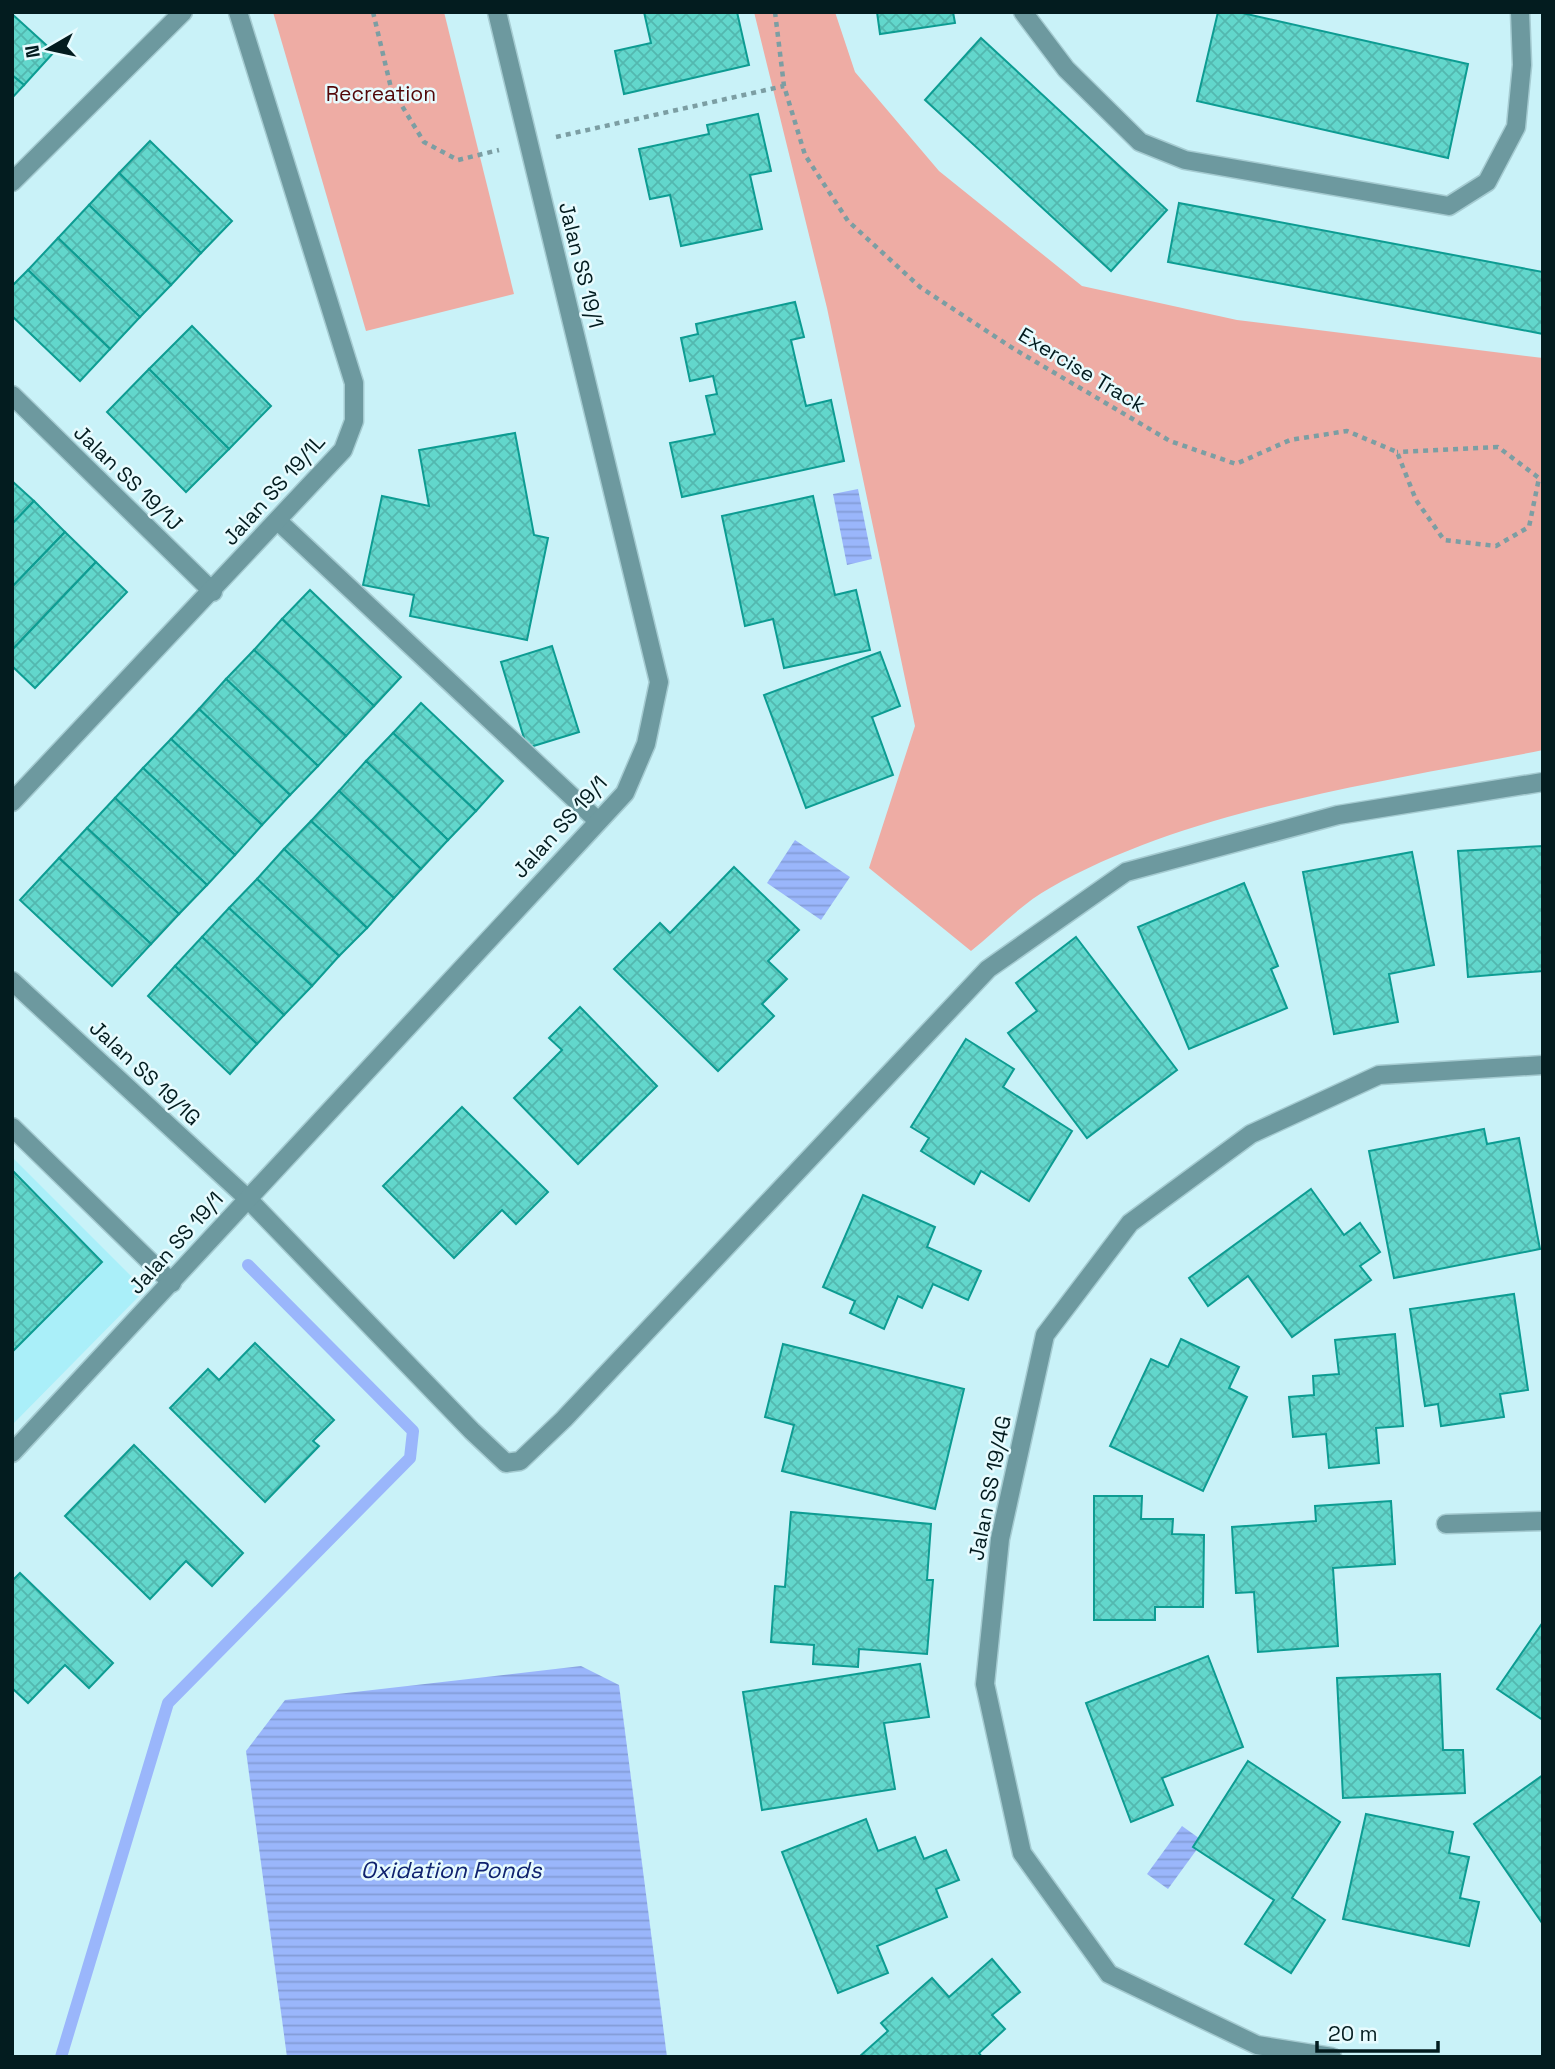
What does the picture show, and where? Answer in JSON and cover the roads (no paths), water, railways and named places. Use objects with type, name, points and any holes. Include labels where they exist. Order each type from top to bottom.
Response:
[{"type":"street","points":[[12,182],[183,12]]},
{"type":"street","name":"Jalan SS 19/1L","points":[[12,802],[213,592],[343,450],[354,421],[354,383],[238,12]]},
{"type":"street","name":"Jalan SS 19/1","points":[[15,1444],[172,1283],[247,1198],[625,793],[646,744],[659,682],[497,12]]},
{"type":"street","points":[[1023,12],[1066,69],[1140,142],[1185,160],[1449,206],[1487,182],[1516,127],[1522,65],[1520,12]]},
{"type":"street","name":"Jalan SS 19/1J","points":[[12,396],[213,592]]},
{"type":"street","points":[[278,521],[598,821]]},
{"type":"street","name":"Jalan SS 19/1G","points":[[12,981],[247,1198],[471,1431],[506,1463],[520,1461],[564,1419],[988,969],[1126,872],[1338,814],[1543,782]]},
{"type":"street","name":"Jalan SS 19/4G","points":[[1332,2057],[1256,2045],[1109,1974],[1022,1853],[985,1684],[1000,1539],[1045,1335],[1130,1223],[1251,1134],[1379,1075],[1543,1065]]},
{"type":"street","points":[[12,1127],[172,1283]]},
{"type":"street","points":[[1446,1524],[1543,1521]]},
{"type":"water","points":[[858,489],[872,559],[847,565],[833,494]]},
{"type":"water","points":[[795,840],[850,877],[821,920],[767,883]]},
{"type":"water","name":"Oxidation Ponds","points":[[581,1666],[619,1685],[667,2057],[287,2057],[246,1751],[285,1700]]},
{"type":"water","points":[[1182,1826],[1203,1841],[1168,1889],[1147,1874]]},
{"type":"waterway","points":[[61,2057],[168,1703],[410,1458],[413,1431],[248,1265]]},
{"type":"park label","name":"Recreation","points":[[381,94]]}]
